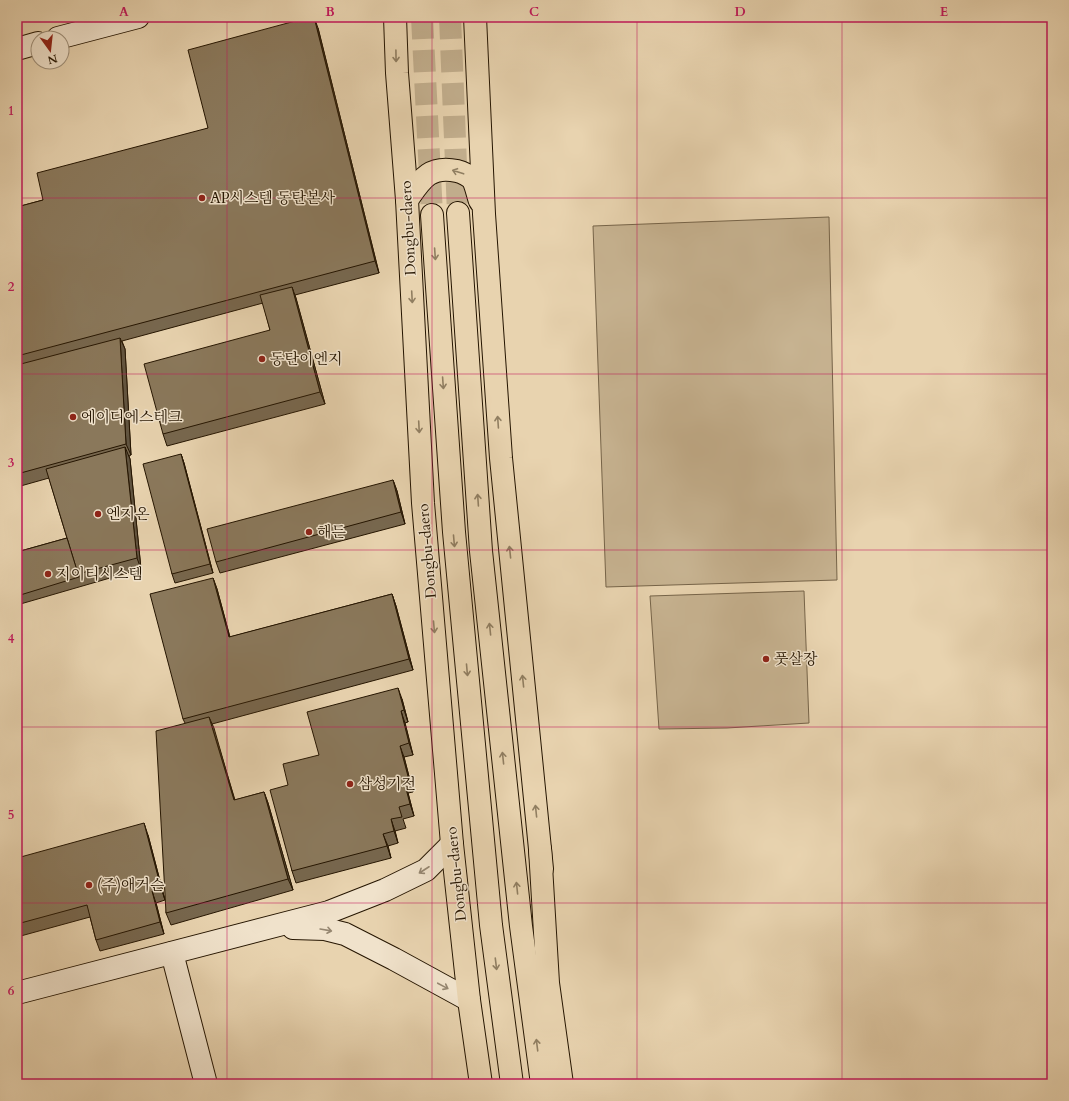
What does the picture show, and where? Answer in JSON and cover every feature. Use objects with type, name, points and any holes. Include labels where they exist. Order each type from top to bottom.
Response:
[{"type":"main road","name":"Dongbu-daero","points":[[395,17],[397,73],[407,200],[423,504],[452,844],[469,1000],[481,1084]]},
{"type":"main road","points":[[475,17],[484,214],[501,458],[540,849],[570,1084]]},
{"type":"main road","points":[[407,200],[423,178],[435,171],[448,169],[462,172],[473,180],[484,214]]},
{"type":"main road","points":[[458,213],[481,551],[520,919],[542,1084]]},
{"type":"main road","name":"Dongbu-daero","points":[[432,215],[454,540],[491,926],[512,1084]]},
{"type":"main road","points":[[540,849],[548,984],[562,1084]]},
{"type":"street","points":[[70,35],[138,17]]},
{"type":"street","points":[[17,49],[30,45]]},
{"type":"street","points":[[17,993],[329,912],[385,890],[426,870],[452,844]]},
{"type":"street","points":[[274,926],[325,929],[345,934],[469,1000]]},
{"type":"street","points":[[172,953],[206,1084]]},
{"type":"shaded area","points":[[829,217],[837,580],[606,587],[593,226]]},
{"type":"shaded area","points":[[804,591],[809,723],[727,728],[659,729],[650,596]]},
{"type":"building","name":"AP시스템 동탄본사","points":[[314,17],[375,261],[17,356],[17,207],[43,200],[37,173],[208,128],[188,50]]},
{"type":"building","name":"동탄이엔지","points":[[292,287],[320,392],[163,434],[144,364],[270,330],[260,295]]},
{"type":"building","name":"에이디에스테크","points":[[120,338],[126,444],[17,474],[17,365]]},
{"type":"building","name":"엔지온","points":[[125,447],[137,558],[78,574],[46,469]]},
{"type":"building","points":[[181,454],[210,564],[172,574],[143,464]]},
{"type":"building","name":"해든","points":[[393,480],[401,512],[216,562],[207,529]]},
{"type":"building","name":"지이티시스템","points":[[67,538],[79,577],[17,596],[17,552]]},
{"type":"building","points":[[213,578],[229,637],[392,594],[409,659],[183,719],[150,594]]},
{"type":"building","name":"삼성기전","points":[[398,688],[404,710],[401,711],[409,743],[400,746],[409,780],[404,781],[410,804],[399,807],[402,817],[391,819],[394,831],[383,834],[387,846],[292,871],[270,790],[288,785],[283,764],[319,755],[307,712]]},
{"type":"building","points":[[209,717],[234,800],[264,792],[288,879],[166,913],[156,731]]},
{"type":"building","name":"(주)애거슨","points":[[144,823],[161,888],[152,891],[160,922],[96,940],[87,905],[17,924],[17,858]]},
{"type":"tunnel","points":[[422,17],[432,215]]},
{"type":"tunnel","points":[[450,17],[458,213]]},
{"type":"place","name":"AP시스템 동탄본사","points":[[202,198]]},
{"type":"place","name":"동탄이엔지","points":[[262,359]]},
{"type":"place","name":"에이디에스테크","points":[[73,417]]},
{"type":"place","name":"엔지온","points":[[98,514]]},
{"type":"place","name":"해든","points":[[309,532]]},
{"type":"place","name":"지이티시스템","points":[[48,574]]},
{"type":"place","name":"풋살장","points":[[766,659]]},
{"type":"place","name":"삼성기전","points":[[350,784]]},
{"type":"place","name":"(주)애거슨","points":[[89,885]]}]
